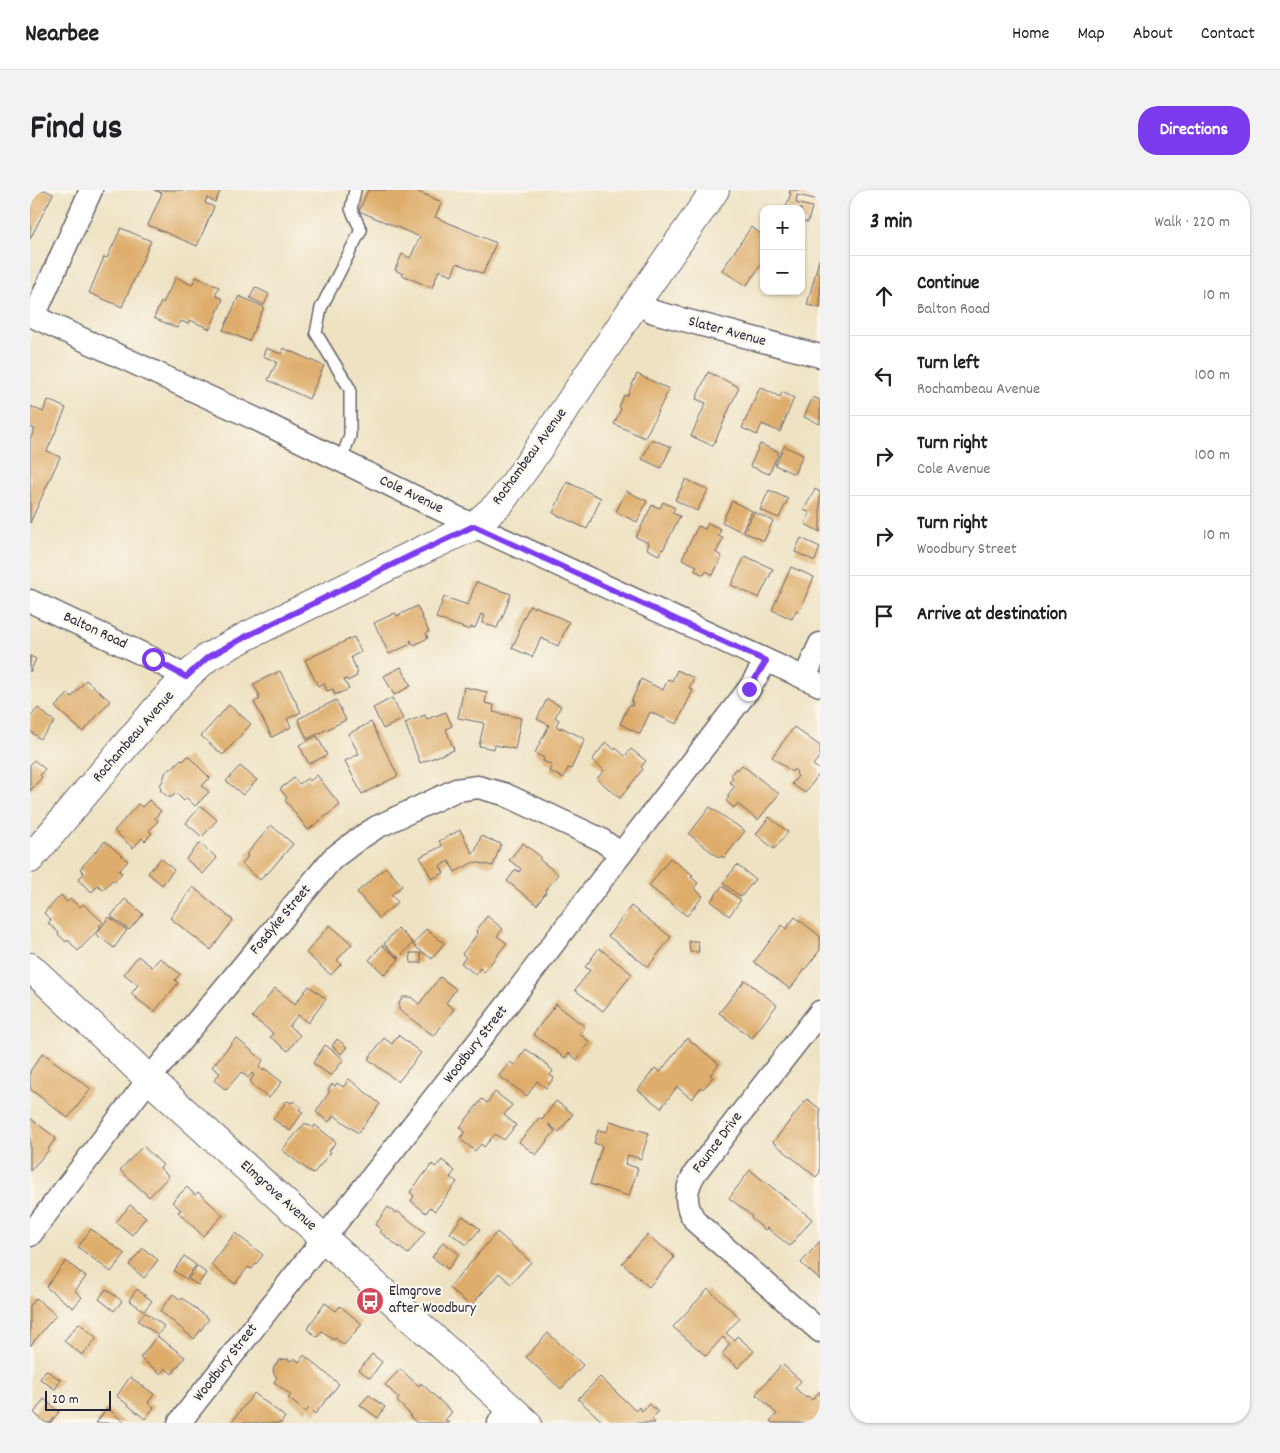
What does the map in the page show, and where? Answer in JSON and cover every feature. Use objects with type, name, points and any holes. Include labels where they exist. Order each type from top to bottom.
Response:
[{"type":"street","points":[[32,316],[91,190]]},
{"type":"street","name":"Rochambeau Avenue","points":[[30,860],[158,707],[208,657],[425,548],[474,526],[500,503],[715,190]]},
{"type":"street","name":"Slater Avenue","points":[[636,303],[654,312],[820,356]]},
{"type":"street","name":"Cole Avenue","points":[[32,316],[256,419],[474,526],[812,681]]},
{"type":"street","name":"Balton Road","points":[[30,600],[153,659],[186,677]]},
{"type":"street","points":[[812,681],[820,644]]},
{"type":"street","name":"Woodbury Street","points":[[179,1423],[507,1005],[749,689],[766,661]]},
{"type":"street","name":"Fosdyke Street","points":[[30,1235],[149,1079],[332,859],[377,827],[456,790],[478,787],[504,794],[600,839],[621,854]]},
{"type":"street","name":"Elmgrove Avenue","points":[[30,967],[149,1079],[324,1238],[512,1418]]},
{"type":"street","name":"Faunce Drive","points":[[820,1012],[699,1168],[690,1181],[687,1195],[688,1209],[696,1222],[820,1331]]},
{"type":"lane","points":[[341,460],[350,436],[350,389],[316,333],[321,308],[361,230],[351,209],[355,190]]},
{"type":"building","points":[[30,190],[45,190],[53,194],[30,239]]},
{"type":"building","points":[[154,190],[221,190],[215,202],[207,198],[205,203],[214,207],[197,246],[148,225],[162,193]]},
{"type":"building","points":[[368,190],[414,190],[442,202],[435,217],[496,243],[483,274],[457,263],[452,275],[439,270],[432,288],[395,270],[402,254],[410,258],[420,237],[359,211]]},
{"type":"building","points":[[790,190],[816,190],[815,199],[797,195],[796,203],[804,205],[786,205],[791,193],[789,193]]},
{"type":"building","points":[[805,205],[812,207],[808,222],[805,222]]},
{"type":"building","points":[[751,227],[760,233],[760,266],[746,286],[722,270]]},
{"type":"building","points":[[121,228],[151,241],[122,307],[89,293],[104,257],[107,258]]},
{"type":"building","points":[[820,260],[820,308],[807,305]]},
{"type":"building","points":[[176,277],[192,285],[196,277],[219,287],[215,295],[223,299],[210,329],[190,320],[188,324],[181,321],[177,328],[154,318]]},
{"type":"building","points":[[255,287],[269,294],[264,305],[250,298]]},
{"type":"building","points":[[239,296],[264,307],[249,341],[223,330]]},
{"type":"building","points":[[266,348],[281,354],[283,348],[324,366],[309,399],[268,380],[277,362],[263,356]]},
{"type":"building","points":[[708,372],[739,387],[713,446],[691,436],[706,403],[696,399]]},
{"type":"building","points":[[637,374],[669,389],[645,438],[614,424],[621,409],[619,407],[624,395],[627,396]]},
{"type":"building","points":[[760,387],[780,397],[782,392],[794,398],[780,432],[762,424],[757,435],[742,428]]},
{"type":"building","points":[[813,397],[820,400],[820,424],[804,417]]},
{"type":"building","points":[[48,400],[66,408],[47,451],[60,457],[30,523],[30,439],[35,429],[30,427],[30,406],[43,412]]},
{"type":"building","points":[[652,439],[671,447],[661,468],[642,459]]},
{"type":"building","points":[[760,444],[779,452],[769,474],[750,466]]},
{"type":"building","points":[[784,446],[803,455],[794,474],[775,465]]},
{"type":"building","points":[[686,479],[708,490],[697,511],[675,500]]},
{"type":"building","points":[[567,482],[601,498],[587,529],[553,513]]},
{"type":"building","points":[[815,489],[820,492],[820,532],[805,524],[810,513],[804,510]]},
{"type":"building","points":[[769,490],[788,499],[779,518],[760,510]]},
{"type":"building","points":[[626,491],[647,501],[637,522],[616,512]]},
{"type":"building","points":[[732,501],[752,511],[742,532],[722,522]]},
{"type":"building","points":[[663,502],[675,508],[672,513],[680,516],[659,555],[647,549],[649,543],[636,537],[652,505],[660,508]]},
{"type":"building","points":[[754,512],[773,521],[764,541],[744,532]]},
{"type":"building","points":[[708,523],[721,529],[718,536],[723,538],[716,553],[722,556],[713,575],[706,571],[704,575],[694,570],[697,566],[682,559],[698,526],[705,529]]},
{"type":"building","points":[[801,538],[820,547],[815,561],[795,552]]},
{"type":"building","points":[[745,556],[773,569],[759,598],[731,585]]},
{"type":"building","points":[[791,567],[814,577],[799,612],[796,610],[792,619],[772,610]]},
{"type":"building","points":[[476,582],[511,594],[497,628],[482,623],[485,616],[481,614],[475,628],[471,627],[470,630],[436,618],[444,597],[468,605]]},
{"type":"building","points":[[530,605],[569,622],[558,646],[541,638],[532,657],[512,648]]},
{"type":"building","points":[[417,606],[429,632],[426,633],[428,638],[414,645],[411,640],[411,644],[389,654],[374,623],[395,613],[397,616]]},
{"type":"building","points":[[354,637],[361,652],[351,657],[358,673],[356,674],[357,676],[348,681],[347,679],[344,680],[349,689],[335,695],[333,689],[327,691],[324,683],[318,686],[305,660]]},
{"type":"building","points":[[30,656],[36,659],[30,672]]},
{"type":"building","points":[[401,667],[411,686],[394,695],[384,676]]},
{"type":"building","points":[[677,670],[694,678],[689,688],[693,690],[677,724],[650,712],[640,734],[620,724],[629,705],[632,706],[633,703],[631,702],[641,679],[663,690],[668,679],[672,681]]},
{"type":"building","points":[[280,671],[301,712],[287,719],[291,727],[272,737],[254,702],[260,699],[258,697],[260,696],[253,684]]},
{"type":"building","points":[[86,680],[110,701],[83,732],[55,707],[68,694],[72,697]]},
{"type":"building","points":[[464,687],[487,692],[485,703],[494,705],[493,712],[521,718],[515,749],[495,745],[494,749],[479,746],[484,723],[458,718]]},
{"type":"building","points":[[392,698],[403,719],[383,729],[373,708]]},
{"type":"building","points":[[547,699],[561,706],[555,717],[559,720],[556,726],[585,739],[571,769],[568,768],[563,778],[549,771],[552,765],[543,761],[544,758],[535,753],[549,725],[537,719]]},
{"type":"building","points":[[336,700],[346,720],[307,739],[298,719]]},
{"type":"building","points":[[229,705],[251,724],[223,755],[201,736]]},
{"type":"building","points":[[38,708],[55,722],[40,739],[30,731],[30,717]]},
{"type":"building","points":[[446,712],[452,726],[446,729],[454,750],[420,763],[405,723],[425,715],[427,719]]},
{"type":"building","points":[[371,722],[398,776],[362,794],[345,761],[359,754],[348,734]]},
{"type":"building","points":[[794,727],[820,746],[820,756],[813,765],[820,770],[820,773],[805,793],[792,784],[798,776],[797,772],[794,769],[792,772],[772,757]]},
{"type":"building","points":[[317,736],[327,755],[309,764],[299,745]]},
{"type":"building","points":[[606,742],[625,756],[631,749],[646,761],[641,767],[643,769],[620,798],[597,779],[604,770],[592,760]]},
{"type":"building","points":[[188,756],[210,778],[202,786],[209,792],[195,806],[187,798],[184,801],[176,793],[172,797],[168,797],[161,791],[160,785],[165,773],[181,759],[183,761]]},
{"type":"building","points":[[34,760],[45,769],[40,775],[42,777],[30,791],[30,765]]},
{"type":"building","points":[[742,765],[779,794],[758,820],[737,804],[734,808],[726,801],[729,797],[727,796],[735,786],[729,782],[733,777],[731,775],[736,768],[738,770]]},
{"type":"building","points":[[240,766],[257,780],[243,795],[226,781]]},
{"type":"building","points":[[317,775],[340,805],[308,830],[285,800],[287,798],[280,789],[294,778],[299,784],[308,778],[310,781]]},
{"type":"building","points":[[149,800],[161,811],[155,818],[158,821],[149,831],[152,833],[145,841],[142,838],[133,848],[114,831],[138,804],[142,807]]},
{"type":"building","points":[[201,806],[217,820],[202,837],[186,823]]},
{"type":"building","points":[[710,807],[745,831],[724,858],[721,856],[719,858],[689,834]]},
{"type":"building","points":[[769,817],[788,832],[774,849],[756,834]]},
{"type":"building","points":[[271,825],[293,844],[260,880],[242,864],[248,856],[246,855]]},
{"type":"building","points":[[460,830],[473,854],[481,836],[501,844],[493,866],[474,862],[455,872],[449,861],[440,866],[444,873],[432,879],[420,857],[442,846],[439,841]]},
{"type":"building","points":[[105,841],[128,861],[119,871],[122,873],[114,882],[112,880],[103,890],[98,885],[92,892],[78,880],[84,873],[80,869]]},
{"type":"building","points":[[200,843],[217,858],[203,874],[186,859]]},
{"type":"building","points":[[523,843],[558,874],[537,905],[507,881],[516,869],[519,872],[521,869],[509,860]]},
{"type":"building","points":[[161,858],[174,870],[162,885],[148,873]]},
{"type":"building","points":[[670,858],[693,875],[691,877],[698,883],[694,888],[703,896],[687,916],[649,886]]},
{"type":"building","points":[[737,865],[755,879],[741,897],[723,883]]},
{"type":"building","points":[[386,867],[402,886],[391,895],[398,902],[379,918],[357,892]]},
{"type":"building","points":[[722,886],[741,900],[729,916],[711,901]]},
{"type":"building","points":[[193,887],[233,920],[211,950],[170,918]]},
{"type":"building","points":[[61,895],[67,902],[70,899],[80,907],[83,904],[103,922],[99,926],[101,927],[78,951],[68,940],[66,942],[48,923],[51,920],[44,913]]},
{"type":"building","points":[[125,899],[143,914],[129,930],[111,916]]},
{"type":"building","points":[[631,906],[671,937],[648,967],[608,936]]},
{"type":"building","points":[[487,916],[503,929],[497,936],[507,943],[484,972],[480,968],[476,975],[461,963],[466,957],[462,954],[478,933],[476,931]]},
{"type":"building","points":[[109,917],[127,930],[114,948],[96,934]]},
{"type":"building","points":[[795,917],[820,936],[820,950],[790,989],[754,962],[782,925],[786,929]]},
{"type":"building","points":[[330,925],[352,944],[337,960],[341,964],[331,975],[306,953]]},
{"type":"building","points":[[398,928],[413,943],[399,958],[384,944]]},
{"type":"building","points":[[426,929],[444,943],[432,959],[413,945]]},
{"type":"building","points":[[689,941],[698,941],[699,952],[690,952]]},
{"type":"building","points":[[382,945],[399,959],[385,975],[369,960]]},
{"type":"building","points":[[599,948],[632,974],[603,1011],[575,990],[590,970],[585,967]]},
{"type":"building","points":[[410,953],[421,953],[421,963],[411,963]]},
{"type":"building","points":[[138,956],[152,967],[160,958],[180,974],[175,980],[178,983],[154,1012],[131,994],[138,985],[124,974]]},
{"type":"building","points":[[440,977],[456,989],[446,1003],[454,1009],[434,1036],[399,1010],[399,1003],[403,997],[411,997],[419,1004]]},
{"type":"building","points":[[745,980],[777,1005],[752,1038],[719,1013]]},
{"type":"building","points":[[309,986],[326,999],[308,1023],[298,1015],[289,1026],[300,1035],[288,1051],[270,1037],[273,1033],[252,1017],[275,988],[295,1004]]},
{"type":"building","points":[[556,1004],[585,1027],[580,1034],[590,1042],[577,1060],[569,1053],[565,1058],[533,1034]]},
{"type":"building","points":[[398,1035],[421,1053],[398,1082],[368,1059],[384,1038],[392,1044]]},
{"type":"building","points":[[236,1038],[263,1060],[259,1067],[263,1070],[264,1068],[282,1082],[269,1098],[251,1085],[250,1081],[254,1075],[252,1073],[248,1078],[241,1072],[226,1090],[214,1080],[220,1073],[212,1067]]},
{"type":"building","points":[[687,1038],[719,1064],[710,1075],[713,1077],[703,1089],[701,1087],[692,1099],[677,1087],[661,1108],[638,1090],[655,1068],[660,1072]]},
{"type":"building","points":[[337,1039],[347,1047],[341,1054],[332,1046]]},
{"type":"building","points":[[325,1045],[344,1059],[331,1076],[313,1063]]},
{"type":"building","points":[[526,1049],[549,1066],[553,1071],[550,1075],[554,1078],[546,1088],[537,1081],[527,1096],[499,1076],[510,1062],[514,1065]]},
{"type":"building","points":[[43,1053],[91,1089],[68,1118],[30,1089],[30,1071]]},
{"type":"building","points":[[349,1079],[380,1104],[358,1133],[334,1115],[329,1122],[316,1112],[330,1091],[328,1089],[332,1084],[335,1086],[337,1083],[343,1087]]},
{"type":"building","points":[[495,1092],[512,1105],[504,1115],[516,1125],[504,1140],[495,1134],[484,1147],[481,1144],[475,1151],[460,1139],[465,1132],[460,1127],[482,1099],[487,1103]]},
{"type":"building","points":[[807,1099],[820,1109],[820,1172],[816,1177],[773,1142]]},
{"type":"building","points":[[287,1101],[292,1103],[293,1101],[301,1107],[299,1110],[303,1112],[290,1131],[273,1119]]},
{"type":"building","points":[[556,1101],[573,1114],[559,1132],[548,1124],[555,1131],[536,1155],[519,1142],[539,1118],[542,1120]]},
{"type":"building","points":[[30,1118],[56,1138],[49,1150],[30,1171]]},
{"type":"building","points":[[610,1121],[649,1133],[641,1159],[628,1155],[625,1164],[638,1168],[629,1196],[590,1184],[602,1146],[594,1143],[598,1130],[607,1132]]},
{"type":"building","points":[[305,1123],[313,1128],[315,1125],[336,1142],[329,1151],[331,1152],[313,1174],[282,1150]]},
{"type":"building","points":[[143,1146],[163,1165],[160,1168],[169,1176],[149,1197],[120,1170]]},
{"type":"building","points":[[442,1160],[455,1171],[450,1177],[457,1182],[435,1211],[430,1207],[426,1213],[411,1201],[414,1196],[410,1192],[432,1164],[436,1167]]},
{"type":"building","points":[[750,1170],[812,1219],[790,1246],[767,1228],[765,1230],[751,1218],[752,1216],[729,1198]]},
{"type":"building","points":[[187,1187],[195,1195],[198,1192],[223,1215],[203,1236],[178,1212],[181,1210],[172,1202]]},
{"type":"building","points":[[130,1205],[146,1217],[132,1235],[116,1222]]},
{"type":"building","points":[[388,1207],[395,1213],[397,1211],[425,1232],[408,1254],[380,1232],[382,1230],[375,1225]]},
{"type":"building","points":[[463,1216],[480,1229],[467,1245],[450,1233]]},
{"type":"building","points":[[91,1229],[125,1254],[111,1272],[78,1247]]},
{"type":"building","points":[[497,1232],[531,1262],[511,1284],[499,1273],[471,1306],[449,1288]]},
{"type":"building","points":[[235,1233],[263,1255],[252,1269],[248,1267],[235,1284],[211,1265]]},
{"type":"building","points":[[647,1235],[672,1254],[674,1258],[649,1287],[622,1263]]},
{"type":"building","points":[[820,1241],[820,1280],[801,1263]]},
{"type":"building","points":[[443,1242],[459,1254],[448,1269],[432,1257]]},
{"type":"building","points":[[143,1248],[158,1260],[144,1278],[129,1265]]},
{"type":"building","points":[[184,1256],[196,1265],[186,1279],[174,1271]]},
{"type":"building","points":[[66,1261],[86,1277],[75,1291],[82,1297],[73,1308],[46,1287]]},
{"type":"building","points":[[197,1266],[206,1273],[198,1285],[188,1279]]},
{"type":"building","points":[[106,1289],[122,1301],[114,1311],[99,1299]]},
{"type":"building","points":[[137,1289],[152,1301],[144,1311],[129,1300]]},
{"type":"building","points":[[708,1289],[740,1318],[726,1333],[734,1340],[737,1336],[754,1351],[738,1368],[722,1354],[730,1344],[723,1337],[706,1356],[673,1327]]},
{"type":"building","points":[[173,1294],[181,1300],[182,1298],[209,1319],[194,1339],[160,1311]]},
{"type":"building","points":[[36,1298],[56,1315],[30,1346],[30,1306]]},
{"type":"building","points":[[325,1303],[336,1311],[340,1306],[362,1324],[344,1345],[322,1331],[317,1337],[307,1329]]},
{"type":"building","points":[[145,1312],[164,1326],[158,1335],[138,1321]]},
{"type":"building","points":[[79,1323],[97,1338],[82,1355],[64,1341]]},
{"type":"building","points":[[548,1333],[583,1365],[561,1389],[526,1357]]},
{"type":"building","points":[[157,1336],[185,1357],[172,1374],[165,1368],[161,1374],[140,1358]]},
{"type":"building","points":[[372,1354],[382,1362],[370,1378],[359,1370]]},
{"type":"building","points":[[304,1355],[339,1384],[315,1414],[309,1408],[306,1412],[288,1398],[291,1395],[274,1382],[277,1377],[274,1374],[273,1368],[279,1360],[288,1359],[291,1361],[294,1358],[299,1362]]},
{"type":"building","points":[[782,1364],[801,1381],[795,1388],[806,1398],[808,1396],[812,1400],[820,1391],[820,1423],[773,1423],[770,1421],[777,1414],[756,1394]]},
{"type":"building","points":[[400,1369],[419,1386],[421,1383],[452,1412],[445,1420],[449,1423],[417,1423],[409,1416],[411,1415],[397,1401],[399,1398],[385,1385]]},
{"type":"building","points":[[46,1370],[61,1380],[55,1389],[40,1379]]},
{"type":"building","points":[[130,1377],[154,1394],[148,1403],[154,1407],[145,1419],[117,1396]]},
{"type":"building","points":[[600,1377],[636,1411],[639,1407],[642,1411],[649,1404],[658,1412],[652,1419],[655,1423],[604,1423],[578,1399]]},
{"type":"building","points":[[254,1393],[285,1417],[281,1423],[231,1423]]},
{"type":"building","points":[[369,1395],[385,1407],[378,1418],[360,1405]]},
{"type":"building","points":[[44,1399],[59,1412],[50,1423],[46,1423],[34,1413]]},
{"type":"building","points":[[107,1408],[125,1423],[96,1423]]},
{"type":"place","name":"Elmgrove after Woodbury","points":[[370,1301]]},
{"type":"route","points":[[153,659],[186,677],[208,657],[247,636],[474,526],[766,661],[749,689]]}]
